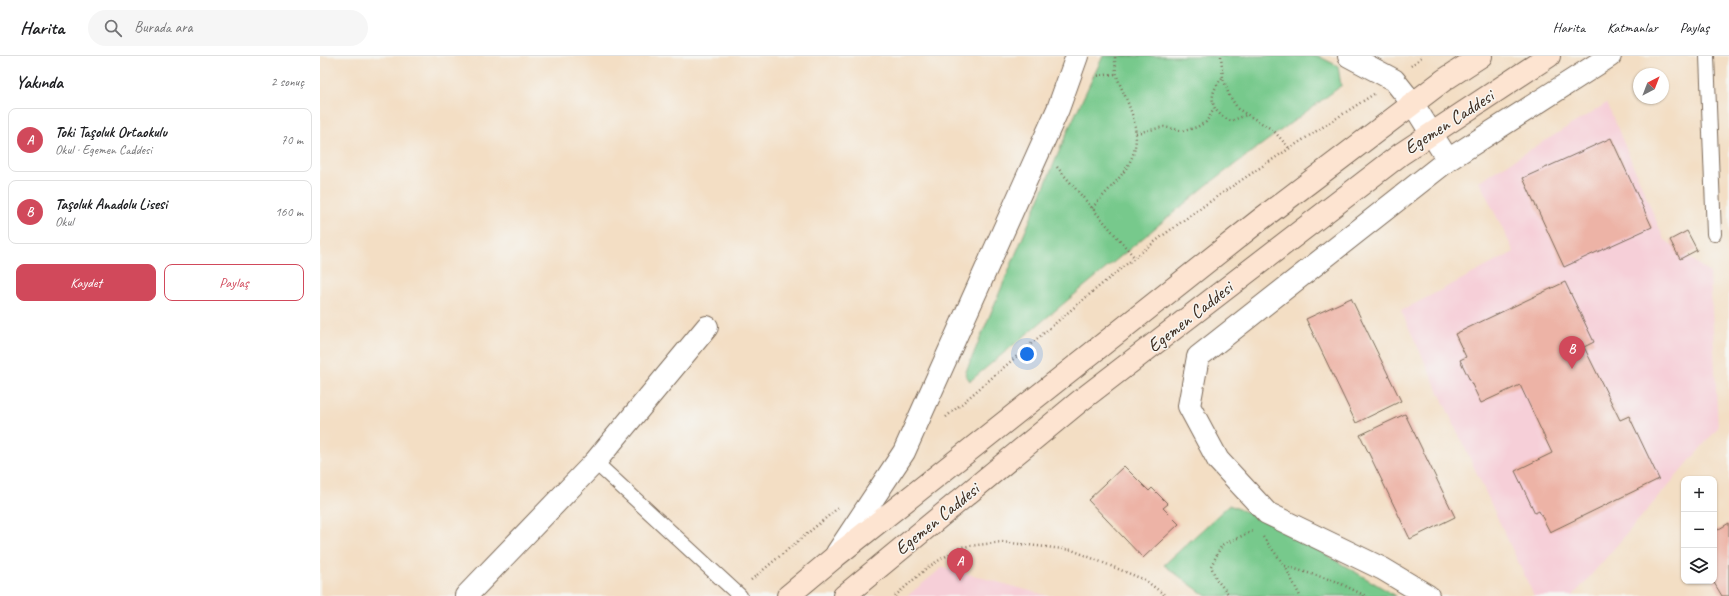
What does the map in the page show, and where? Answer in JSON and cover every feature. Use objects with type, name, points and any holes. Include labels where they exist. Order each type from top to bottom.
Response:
[{"type":"main road","name":"Egemen Caddesi","points":[[788,596],[836,556],[1255,224],[1444,80],[1481,56]]},
{"type":"main road","name":"Egemen Caddesi","points":[[844,596],[1080,401],[1401,154],[1549,56]]},
{"type":"street","points":[[836,556],[904,452],[1041,148],[1058,109],[1077,56]]},
{"type":"street","points":[[1349,56],[1394,80],[1413,104],[1448,160]]},
{"type":"street","points":[[1428,596],[1383,569],[1264,522],[1267,513],[1218,460],[1189,406],[1198,357],[1448,160],[1610,56]]},
{"type":"street","points":[[466,596],[595,462],[707,327]]},
{"type":"lane","points":[[1708,56],[1714,234]]},
{"type":"lane","points":[[595,462],[738,595]]},
{"type":"path","points":[[1092,208],[1124,172],[1134,154],[1136,133],[1134,118],[1116,74],[1115,56]]},
{"type":"path","points":[[1221,56],[1223,78],[1229,95],[1238,109],[1273,130],[1290,148]]},
{"type":"path","points":[[940,422],[1135,258],[1219,194],[1394,80],[1423,56]]},
{"type":"path","points":[[1089,76],[1116,74]]},
{"type":"path","points":[[1136,133],[1164,127],[1184,131],[1197,128],[1206,122],[1214,109],[1213,99],[1216,86],[1223,78]]},
{"type":"path","points":[[1214,109],[1221,116],[1232,121],[1246,115]]},
{"type":"path","points":[[1041,148],[1135,258]]},
{"type":"path","points":[[738,595],[838,508]]},
{"type":"path","points":[[1230,596],[1216,579],[1211,566],[1222,545],[1264,522],[1300,596]]},
{"type":"path","points":[[895,596],[928,567],[961,547],[1002,542],[1072,550],[1145,580],[1166,596]]},
{"type":"path","points":[[1285,566],[1335,581],[1366,596]]},
{"type":"shaded area","points":[[1607,103],[1664,239],[1710,273],[1718,428],[1573,596],[1534,596],[1401,311],[1514,252],[1479,181]]},
{"type":"shaded area","points":[[943,567],[1048,596],[907,596]]},
{"type":"green space","points":[[1103,56],[1318,56],[1338,66],[1341,86],[1207,185],[970,381],[965,374],[1069,128]]},
{"type":"green space","points":[[1229,505],[1269,521],[1396,596],[1206,596],[1164,565]]},
{"type":"building","points":[[1611,138],[1652,227],[1564,267],[1523,178]]},
{"type":"building","points":[[1687,231],[1697,250],[1680,259],[1670,240]]},
{"type":"building","points":[[1565,282],[1594,342],[1584,347],[1620,420],[1629,416],[1659,479],[1550,532],[1539,511],[1535,513],[1515,471],[1552,453],[1520,385],[1481,403],[1460,360],[1466,357],[1455,334]]},
{"type":"building","points":[[1351,298],[1401,401],[1356,423],[1306,319]]},
{"type":"building","points":[[1405,414],[1455,517],[1410,539],[1360,435]]},
{"type":"building","points":[[1124,466],[1149,491],[1152,488],[1168,504],[1163,508],[1179,524],[1143,558],[1088,500]]},
{"type":"building","points":[[1729,523],[1729,596],[1722,596],[1715,584],[1717,584],[1717,530]]},
{"type":"place","name":"Taşoluk Anadolu Lisesi","points":[[1572,369]]},
{"type":"place","name":"Toki Taşoluk Ortaokulu","points":[[960,581]]}]
